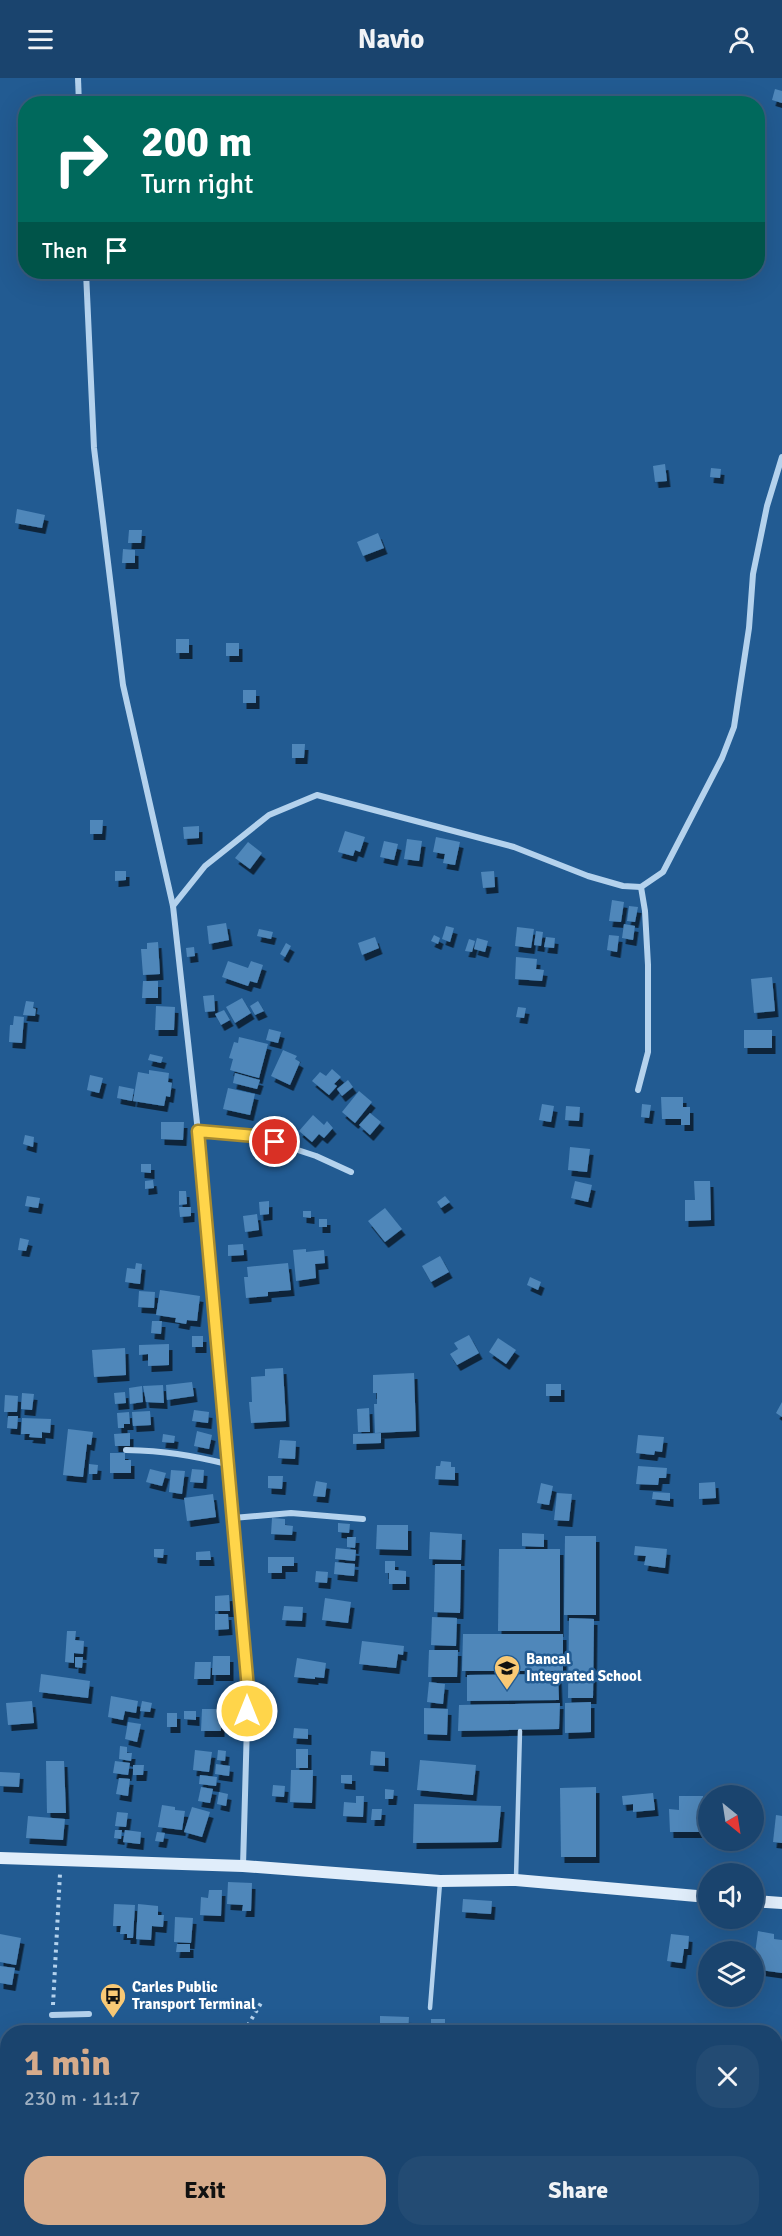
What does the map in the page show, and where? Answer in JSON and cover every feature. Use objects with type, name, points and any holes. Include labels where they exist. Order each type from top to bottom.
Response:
[{"type":"main road","points":[[0,1858],[243,1866],[440,1881],[516,1880],[698,1896]]},
{"type":"main road","points":[[764,1902],[782,1903]]},
{"type":"street","points":[[78,78],[79,96]]},
{"type":"street","points":[[86,279],[94,448],[123,686],[173,906],[198,1131],[248,1689],[243,1866]]},
{"type":"street","points":[[173,906],[205,866],[269,815],[317,795],[514,847],[588,876],[623,886],[641,887],[663,872],[722,758],[734,726],[749,628],[753,574],[767,506],[782,457]]},
{"type":"street","points":[[638,1090],[648,1052],[648,965],[645,911],[641,887]]},
{"type":"street","points":[[198,1131],[255,1136],[316,1156],[351,1172]]},
{"type":"street","points":[[126,1450],[165,1451],[227,1464]]},
{"type":"street","points":[[233,1518],[291,1513],[363,1519]]},
{"type":"street","points":[[52,2015],[89,2014]]},
{"type":"lane","points":[[516,1880],[520,1731]]},
{"type":"lane","points":[[430,2008],[440,1881]]},
{"type":"path","points":[[52,2015],[60,1860]]},
{"type":"path","points":[[248,2025],[261,2003]]},
{"type":"building","points":[[775,89],[782,91],[782,103],[772,100]]},
{"type":"building","points":[[665,464],[667,481],[655,482],[653,466]]},
{"type":"building","points":[[711,468],[721,469],[720,478],[710,477]]},
{"type":"building","points":[[17,509],[45,515],[42,528],[15,523]]},
{"type":"building","points":[[129,530],[142,530],[141,543],[128,543]]},
{"type":"building","points":[[378,533],[384,548],[363,556],[357,542]]},
{"type":"building","points":[[123,549],[135,550],[135,563],[122,563]]},
{"type":"building","points":[[176,639],[189,639],[189,653],[176,653]]},
{"type":"building","points":[[226,643],[239,643],[239,656],[226,656]]},
{"type":"building","points":[[243,690],[256,690],[256,703],[243,703]]},
{"type":"building","points":[[292,744],[305,744],[304,758],[292,758]]},
{"type":"building","points":[[90,820],[103,820],[102,834],[90,834]]},
{"type":"building","points":[[199,826],[199,838],[184,839],[183,827]]},
{"type":"building","points":[[345,831],[365,837],[360,852],[355,850],[353,856],[338,852]]},
{"type":"building","points":[[436,837],[460,842],[455,865],[443,863],[445,854],[433,852]]},
{"type":"building","points":[[407,839],[422,841],[419,861],[404,859]]},
{"type":"building","points":[[384,841],[398,844],[394,860],[380,857]]},
{"type":"building","points":[[248,842],[262,853],[250,869],[235,858]]},
{"type":"building","points":[[115,871],[126,871],[126,880],[115,881]]},
{"type":"building","points":[[494,871],[495,887],[483,888],[481,872]]},
{"type":"building","points":[[612,900],[624,902],[621,922],[609,921]]},
{"type":"building","points":[[629,906],[638,907],[635,922],[627,921]]},
{"type":"building","points":[[226,923],[229,940],[209,944],[207,926]]},
{"type":"building","points":[[624,924],[635,926],[633,940],[622,938]]},
{"type":"building","points":[[446,926],[454,928],[450,942],[442,939]]},
{"type":"building","points":[[517,927],[534,929],[531,948],[515,946]]},
{"type":"building","points":[[259,929],[273,932],[271,939],[257,936]]},
{"type":"building","points":[[536,931],[543,932],[541,946],[534,945]]},
{"type":"building","points":[[434,935],[440,938],[438,944],[431,941]]},
{"type":"building","points":[[609,935],[619,936],[617,952],[607,950]]},
{"type":"building","points":[[375,937],[379,948],[362,955],[358,943]]},
{"type":"building","points":[[546,937],[555,938],[554,948],[544,947]]},
{"type":"building","points":[[477,938],[488,941],[485,952],[474,949]]},
{"type":"building","points":[[469,939],[475,941],[472,952],[465,951]]},
{"type":"building","points":[[158,942],[160,974],[143,975],[141,949],[147,949],[147,943]]},
{"type":"building","points":[[286,943],[291,946],[285,957],[280,954]]},
{"type":"building","points":[[194,947],[195,956],[187,957],[186,948]]},
{"type":"building","points":[[516,957],[537,959],[536,969],[544,970],[542,981],[515,979]]},
{"type":"building","points":[[228,961],[248,968],[251,961],[263,965],[257,983],[250,981],[248,986],[222,977]]},
{"type":"building","points":[[772,977],[775,1011],[754,1013],[751,979]]},
{"type":"building","points":[[143,981],[158,981],[158,998],[142,998]]},
{"type":"building","points":[[214,995],[215,1011],[205,1012],[203,996]]},
{"type":"building","points":[[242,998],[251,1013],[235,1023],[226,1007]]},
{"type":"building","points":[[26,1001],[34,1002],[35,1016],[23,1015]]},
{"type":"building","points":[[258,1001],[264,1011],[255,1015],[250,1006]]},
{"type":"building","points":[[156,1006],[175,1007],[174,1030],[155,1030]]},
{"type":"building","points":[[518,1007],[526,1008],[524,1018],[516,1017]]},
{"type":"building","points":[[224,1010],[230,1020],[221,1025],[215,1014]]},
{"type":"building","points":[[14,1016],[24,1017],[22,1043],[9,1042],[10,1025],[13,1025]]},
{"type":"building","points":[[269,1029],[281,1032],[278,1043],[266,1040]]},
{"type":"building","points":[[744,1030],[772,1030],[772,1048],[744,1048]]},
{"type":"building","points":[[239,1037],[268,1044],[259,1078],[230,1070],[233,1059],[229,1058],[234,1042],[238,1043]]},
{"type":"building","points":[[283,1050],[297,1056],[295,1059],[300,1062],[290,1085],[271,1076]]},
{"type":"building","points":[[150,1054],[163,1057],[161,1063],[148,1060]]},
{"type":"building","points":[[332,1069],[341,1077],[334,1084],[337,1086],[329,1095],[312,1081],[320,1072],[326,1076]]},
{"type":"building","points":[[149,1070],[169,1073],[168,1082],[172,1083],[170,1097],[166,1096],[164,1106],[133,1101],[138,1072],[149,1074]]},
{"type":"building","points":[[235,1073],[260,1080],[257,1089],[233,1083]]},
{"type":"building","points":[[90,1075],[103,1078],[99,1093],[87,1090]]},
{"type":"building","points":[[348,1080],[353,1087],[342,1096],[337,1089]]},
{"type":"building","points":[[119,1086],[134,1089],[132,1101],[117,1098]]},
{"type":"building","points":[[228,1088],[255,1094],[250,1115],[223,1109]]},
{"type":"building","points":[[359,1091],[372,1102],[355,1123],[342,1112]]},
{"type":"building","points":[[661,1097],[683,1097],[683,1107],[690,1107],[690,1125],[681,1125],[681,1119],[662,1119]]},
{"type":"building","points":[[542,1104],[554,1106],[551,1122],[539,1120]]},
{"type":"building","points":[[642,1104],[651,1105],[649,1118],[641,1117]]},
{"type":"building","points":[[566,1106],[580,1107],[579,1121],[565,1120]]},
{"type":"building","points":[[370,1113],[381,1122],[370,1135],[359,1125]]},
{"type":"building","points":[[313,1115],[324,1125],[327,1121],[333,1128],[324,1138],[319,1134],[312,1142],[299,1131]]},
{"type":"building","points":[[161,1122],[184,1122],[183,1140],[161,1139]]},
{"type":"building","points":[[25,1135],[34,1137],[33,1147],[23,1144]]},
{"type":"building","points":[[570,1147],[590,1149],[587,1172],[568,1170]]},
{"type":"building","points":[[141,1164],[151,1164],[151,1173],[141,1172]]},
{"type":"building","points":[[153,1180],[154,1188],[145,1189],[145,1181]]},
{"type":"building","points":[[575,1181],[592,1185],[588,1202],[571,1198]]},
{"type":"building","points":[[694,1181],[710,1181],[711,1220],[685,1221],[685,1200],[695,1200]]},
{"type":"building","points":[[179,1191],[186,1191],[187,1204],[179,1205]]},
{"type":"building","points":[[27,1196],[40,1198],[38,1208],[25,1206]]},
{"type":"building","points":[[445,1196],[450,1202],[441,1208],[437,1202]]},
{"type":"building","points":[[269,1201],[269,1214],[260,1215],[259,1202]]},
{"type":"building","points":[[179,1207],[191,1207],[191,1216],[180,1217]]},
{"type":"building","points":[[385,1208],[402,1229],[385,1242],[368,1221]]},
{"type":"building","points":[[303,1211],[311,1211],[311,1218],[303,1217]]},
{"type":"building","points":[[257,1214],[259,1230],[245,1232],[243,1216]]},
{"type":"building","points":[[319,1219],[327,1219],[327,1227],[319,1227]]},
{"type":"building","points":[[20,1238],[29,1240],[26,1251],[18,1250]]},
{"type":"building","points":[[243,1244],[244,1255],[228,1256],[228,1245]]},
{"type":"building","points":[[306,1249],[306,1252],[324,1250],[325,1263],[315,1264],[316,1278],[296,1281],[293,1250]]},
{"type":"building","points":[[440,1256],[449,1272],[431,1282],[422,1266]]},
{"type":"building","points":[[136,1263],[142,1264],[140,1284],[125,1282],[127,1268],[135,1269]]},
{"type":"building","points":[[288,1263],[291,1290],[268,1292],[268,1296],[246,1298],[244,1277],[248,1277],[247,1267]]},
{"type":"building","points":[[530,1277],[541,1282],[538,1290],[527,1285]]},
{"type":"building","points":[[160,1290],[200,1296],[197,1321],[187,1320],[186,1324],[175,1322],[176,1318],[156,1315]]},
{"type":"building","points":[[139,1291],[155,1292],[154,1308],[138,1307]]},
{"type":"building","points":[[152,1321],[162,1321],[161,1334],[151,1333]]},
{"type":"building","points":[[469,1335],[479,1353],[457,1365],[450,1354],[458,1349],[454,1343]]},
{"type":"building","points":[[192,1336],[203,1336],[203,1347],[192,1347]]},
{"type":"building","points":[[498,1338],[516,1350],[506,1364],[489,1352]]},
{"type":"building","points":[[169,1344],[169,1365],[148,1366],[148,1354],[139,1355],[139,1345]]},
{"type":"building","points":[[125,1348],[126,1375],[94,1377],[92,1350]]},
{"type":"building","points":[[283,1368],[286,1421],[251,1423],[249,1402],[252,1402],[251,1377],[265,1376],[265,1369]]},
{"type":"building","points":[[414,1373],[416,1431],[375,1433],[374,1404],[377,1404],[377,1393],[373,1393],[373,1375]]},
{"type":"building","points":[[192,1382],[194,1396],[167,1400],[166,1385]]},
{"type":"building","points":[[546,1384],[561,1384],[561,1396],[546,1396]]},
{"type":"building","points":[[163,1385],[164,1403],[146,1402],[143,1386]]},
{"type":"building","points":[[142,1386],[143,1402],[130,1404],[129,1388]]},
{"type":"building","points":[[125,1392],[126,1403],[115,1404],[114,1393]]},
{"type":"building","points":[[22,1393],[34,1394],[32,1410],[21,1409]]},
{"type":"building","points":[[5,1395],[18,1396],[17,1412],[4,1412]]},
{"type":"building","points":[[782,1402],[782,1417],[776,1413]]},
{"type":"building","points":[[369,1408],[370,1432],[358,1432],[357,1409]]},
{"type":"building","points":[[194,1410],[209,1412],[208,1423],[192,1421]]},
{"type":"building","points":[[150,1411],[151,1425],[133,1426],[132,1412]]},
{"type":"building","points":[[129,1412],[130,1424],[124,1424],[124,1428],[118,1428],[117,1413]]},
{"type":"building","points":[[8,1416],[18,1416],[17,1429],[7,1428]]},
{"type":"building","points":[[22,1418],[51,1419],[50,1433],[42,1432],[42,1438],[21,1434]]},
{"type":"building","points":[[68,1429],[93,1432],[91,1445],[87,1444],[83,1477],[63,1475]]},
{"type":"building","points":[[197,1431],[212,1435],[209,1449],[194,1446]]},
{"type":"building","points":[[130,1433],[130,1446],[115,1446],[114,1434]]},
{"type":"building","points":[[381,1433],[381,1443],[353,1444],[353,1434]]},
{"type":"building","points":[[163,1434],[175,1436],[174,1443],[162,1442]]},
{"type":"building","points":[[638,1435],[664,1437],[662,1452],[655,1451],[654,1455],[636,1453]]},
{"type":"building","points":[[280,1440],[296,1441],[295,1459],[278,1458]]},
{"type":"building","points":[[110,1453],[125,1453],[125,1460],[131,1460],[131,1473],[110,1473]]},
{"type":"building","points":[[441,1461],[451,1462],[451,1467],[455,1467],[455,1480],[435,1479],[436,1466],[440,1466]]},
{"type":"building","points":[[89,1464],[98,1465],[97,1474],[89,1474]]},
{"type":"building","points":[[638,1466],[667,1468],[666,1478],[659,1478],[658,1485],[636,1484]]},
{"type":"building","points":[[150,1469],[166,1473],[162,1486],[146,1482]]},
{"type":"building","points":[[192,1469],[204,1470],[203,1483],[190,1482]]},
{"type":"building","points":[[171,1470],[185,1471],[182,1494],[169,1492]]},
{"type":"building","points":[[268,1476],[283,1476],[282,1489],[268,1488]]},
{"type":"building","points":[[316,1481],[327,1483],[325,1497],[313,1496]]},
{"type":"building","points":[[715,1482],[716,1498],[699,1499],[699,1483]]},
{"type":"building","points":[[541,1483],[553,1486],[549,1505],[537,1503]]},
{"type":"building","points":[[653,1492],[670,1493],[670,1501],[652,1499]]},
{"type":"building","points":[[557,1493],[572,1494],[569,1521],[554,1520]]},
{"type":"building","points":[[213,1494],[216,1517],[187,1521],[184,1498]]},
{"type":"building","points":[[272,1518],[285,1519],[285,1525],[293,1526],[292,1535],[271,1534]]},
{"type":"building","points":[[338,1523],[350,1524],[349,1533],[338,1532]]},
{"type":"building","points":[[377,1525],[408,1525],[408,1550],[376,1549]]},
{"type":"building","points":[[430,1532],[462,1534],[461,1560],[429,1559]]},
{"type":"building","points":[[522,1533],[544,1534],[544,1547],[522,1546]]},
{"type":"building","points":[[565,1536],[596,1536],[596,1615],[564,1615]]},
{"type":"building","points":[[347,1537],[356,1537],[355,1548],[347,1547]]},
{"type":"building","points":[[635,1546],[667,1549],[665,1568],[644,1565],[646,1556],[634,1555]]},
{"type":"building","points":[[336,1548],[356,1550],[355,1561],[335,1559]]},
{"type":"building","points":[[154,1549],[164,1549],[163,1558],[154,1557]]},
{"type":"building","points":[[499,1549],[560,1549],[560,1631],[498,1631]]},
{"type":"building","points":[[210,1551],[211,1560],[196,1560],[196,1552]]},
{"type":"building","points":[[268,1557],[294,1557],[294,1566],[282,1566],[282,1573],[268,1573]]},
{"type":"building","points":[[385,1561],[395,1561],[395,1570],[406,1571],[406,1584],[389,1584],[389,1573],[385,1573]]},
{"type":"building","points":[[335,1562],[355,1564],[354,1576],[334,1574]]},
{"type":"building","points":[[435,1564],[461,1564],[460,1613],[434,1612]]},
{"type":"building","points":[[316,1571],[328,1572],[327,1583],[315,1582]]},
{"type":"building","points":[[229,1595],[230,1611],[215,1611],[215,1596]]},
{"type":"building","points":[[325,1598],[351,1602],[348,1623],[322,1620]]},
{"type":"building","points":[[284,1606],[303,1607],[302,1621],[282,1620]]},
{"type":"building","points":[[215,1614],[228,1614],[229,1629],[215,1630]]},
{"type":"building","points":[[432,1617],[457,1618],[456,1646],[431,1645]]},
{"type":"building","points":[[569,1618],[594,1619],[593,1698],[568,1698]]},
{"type":"building","points":[[67,1631],[76,1631],[75,1640],[84,1641],[83,1654],[74,1653],[74,1663],[65,1662]]},
{"type":"building","points":[[463,1634],[563,1634],[563,1671],[462,1671]]},
{"type":"building","points":[[362,1641],[404,1646],[403,1655],[398,1654],[396,1668],[359,1664]]},
{"type":"building","points":[[429,1650],[458,1650],[457,1677],[428,1677]]},
{"type":"building","points":[[213,1656],[230,1656],[230,1675],[212,1675]]},
{"type":"building","points":[[75,1657],[83,1657],[82,1668],[75,1667]]},
{"type":"building","points":[[297,1658],[326,1663],[324,1678],[294,1677]]},
{"type":"building","points":[[195,1662],[211,1662],[210,1679],[194,1679]]},
{"type":"building","points":[[41,1674],[90,1681],[88,1698],[39,1692]]},
{"type":"building","points":[[558,1674],[559,1700],[467,1701],[467,1675]]},
{"type":"building","points":[[429,1682],[445,1684],[443,1704],[427,1702]]},
{"type":"building","points":[[111,1696],[138,1701],[136,1713],[125,1711],[123,1720],[108,1717]]},
{"type":"building","points":[[32,1701],[34,1723],[8,1725],[6,1703]]},
{"type":"building","points":[[142,1701],[152,1703],[150,1712],[140,1711]]},
{"type":"building","points":[[591,1702],[591,1732],[565,1733],[565,1703]]},
{"type":"building","points":[[560,1703],[559,1729],[458,1731],[459,1705]]},
{"type":"building","points":[[424,1708],[448,1709],[447,1735],[424,1734]]},
{"type":"building","points":[[202,1709],[221,1709],[221,1731],[201,1731]]},
{"type":"building","points":[[184,1711],[196,1711],[196,1720],[184,1719]]},
{"type":"building","points":[[167,1713],[177,1713],[177,1727],[167,1727]]},
{"type":"building","points":[[224,1714],[236,1714],[235,1723],[224,1723]]},
{"type":"building","points":[[128,1722],[141,1724],[137,1742],[125,1739]]},
{"type":"building","points":[[294,1728],[308,1729],[308,1739],[293,1738]]},
{"type":"building","points":[[120,1746],[127,1747],[127,1753],[132,1753],[131,1761],[119,1759]]},
{"type":"building","points":[[296,1749],[308,1749],[308,1768],[296,1768]]},
{"type":"building","points":[[195,1750],[212,1752],[209,1772],[193,1770]]},
{"type":"building","points":[[218,1750],[226,1751],[225,1761],[217,1760]]},
{"type":"building","points":[[371,1751],[385,1752],[385,1766],[370,1765]]},
{"type":"building","points":[[420,1760],[476,1765],[473,1795],[417,1790]]},
{"type":"building","points":[[46,1761],[64,1761],[66,1813],[47,1813]]},
{"type":"building","points":[[115,1761],[130,1763],[128,1775],[113,1773]]},
{"type":"building","points":[[216,1764],[230,1766],[229,1776],[215,1774]]},
{"type":"building","points":[[133,1765],[144,1765],[143,1775],[133,1775]]},
{"type":"building","points":[[291,1770],[313,1770],[312,1803],[290,1802]]},
{"type":"building","points":[[0,1772],[20,1773],[19,1787],[0,1786]]},
{"type":"building","points":[[200,1775],[217,1777],[216,1786],[199,1784]]},
{"type":"building","points":[[341,1775],[352,1775],[352,1784],[341,1783]]},
{"type":"building","points":[[119,1778],[130,1779],[128,1796],[116,1794]]},
{"type":"building","points":[[273,1785],[285,1786],[284,1797],[272,1796]]},
{"type":"building","points":[[201,1787],[213,1789],[210,1803],[198,1801]]},
{"type":"building","points":[[596,1787],[596,1857],[561,1857],[560,1788]]},
{"type":"building","points":[[385,1789],[394,1790],[393,1799],[385,1799]]},
{"type":"building","points":[[219,1792],[228,1794],[226,1806],[217,1804]]},
{"type":"building","points":[[653,1793],[655,1810],[633,1812],[633,1804],[623,1805],[622,1796]]},
{"type":"building","points":[[356,1796],[364,1796],[363,1817],[343,1816],[344,1802],[356,1803]]},
{"type":"building","points":[[679,1796],[698,1796],[698,1832],[670,1832],[669,1809],[679,1810]]},
{"type":"building","points":[[414,1804],[501,1806],[498,1842],[413,1843]]},
{"type":"building","points":[[162,1805],[185,1811],[182,1830],[158,1827]]},
{"type":"building","points":[[192,1807],[210,1812],[202,1837],[184,1832]]},
{"type":"building","points":[[372,1809],[382,1809],[381,1820],[371,1820]]},
{"type":"building","points":[[117,1812],[128,1813],[126,1827],[115,1826]]},
{"type":"building","points":[[776,1815],[782,1816],[782,1843],[773,1842]]},
{"type":"building","points":[[28,1816],[65,1819],[63,1840],[26,1838]]},
{"type":"building","points":[[115,1830],[122,1830],[121,1839],[114,1838]]},
{"type":"building","points":[[125,1830],[141,1832],[140,1844],[123,1842]]},
{"type":"building","points":[[157,1832],[165,1833],[163,1842],[155,1841]]},
{"type":"building","points":[[228,1882],[252,1883],[251,1911],[242,1911],[243,1905],[227,1904]]},
{"type":"building","points":[[209,1890],[222,1890],[221,1916],[200,1915],[201,1897],[208,1898]]},
{"type":"building","points":[[463,1899],[492,1901],[491,1914],[462,1912]]},
{"type":"building","points":[[114,1904],[135,1905],[133,1938],[127,1938],[127,1934],[120,1934],[121,1926],[113,1926]]},
{"type":"building","points":[[138,1904],[158,1906],[158,1915],[164,1915],[163,1927],[152,1926],[151,1940],[136,1939]]},
{"type":"building","points":[[175,1917],[193,1918],[191,1943],[174,1942]]},
{"type":"building","points":[[758,1931],[774,1934],[774,1939],[782,1940],[782,1973],[764,1971],[764,1941],[757,1941]]},
{"type":"building","points":[[0,1934],[21,1938],[16,1965],[0,1962]]},
{"type":"building","points":[[671,1934],[689,1936],[688,1949],[684,1949],[682,1963],[667,1961]]},
{"type":"building","points":[[177,1944],[190,1944],[190,1952],[176,1952]]},
{"type":"building","points":[[0,1966],[15,1968],[12,1985],[0,1983]]},
{"type":"building","points":[[380,2016],[409,2017],[408,2025],[380,2025]]},
{"type":"building","points":[[431,2019],[445,2019],[445,2025],[431,2025]]},
{"type":"place","name":"Bancal Integrated School","points":[[507,1691]]},
{"type":"place","name":"Carles Public Transport Terminal","points":[[113,2019]]},
{"type":"route","points":[[247,1711],[248,1689],[198,1131],[255,1136],[275,1142]]}]
